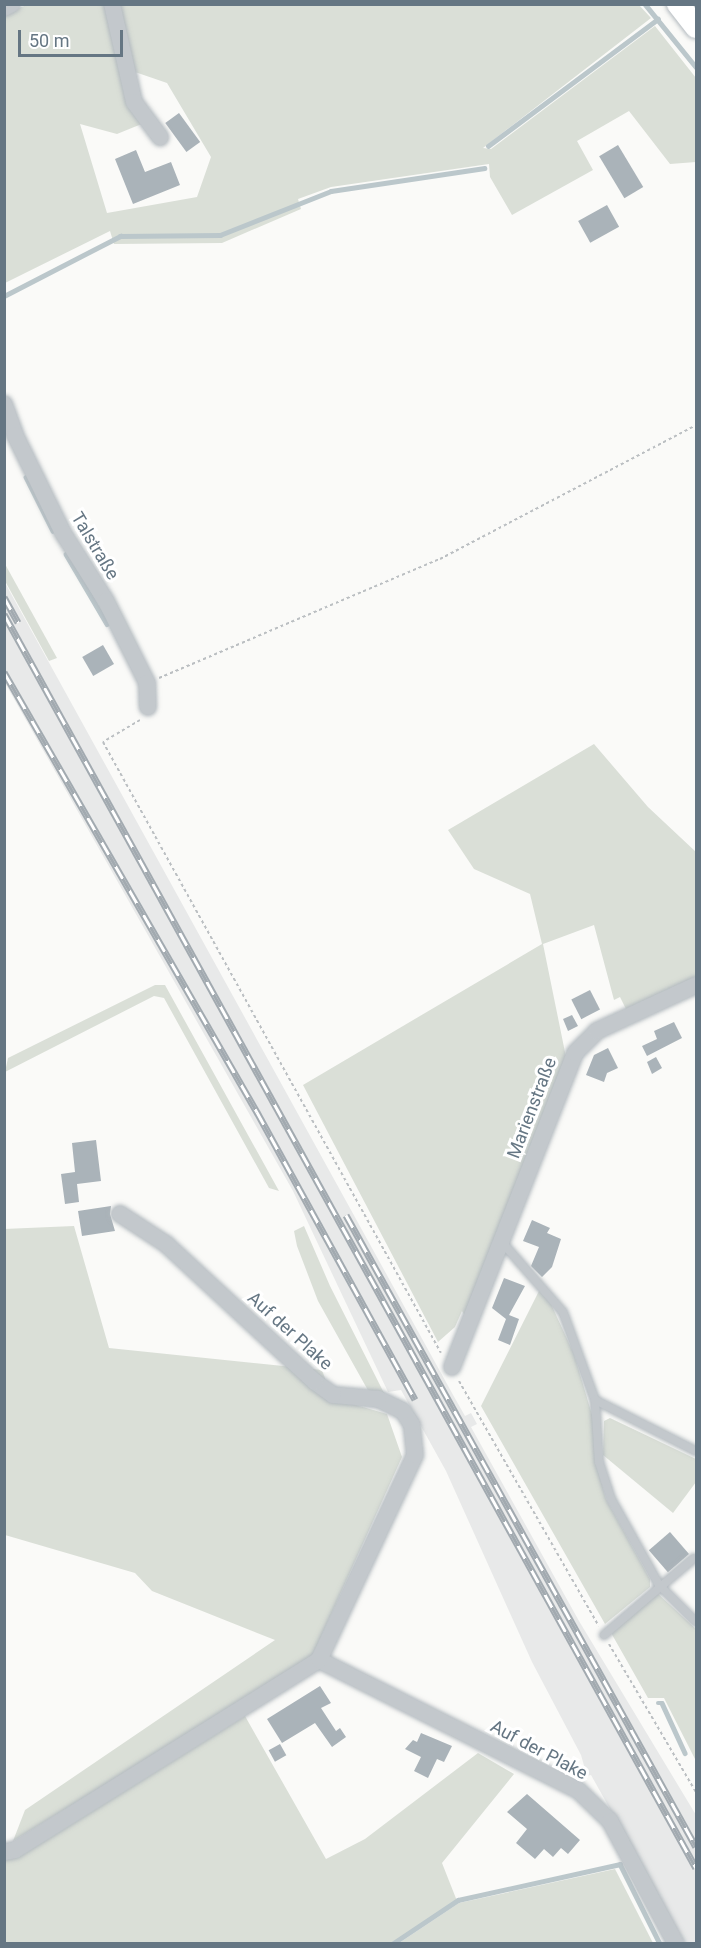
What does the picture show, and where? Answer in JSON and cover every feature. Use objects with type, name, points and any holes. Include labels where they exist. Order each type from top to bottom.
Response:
[{"type":"main road","points":[[678,4],[696,27]]},
{"type":"street","points":[[4,8],[12,4]]},
{"type":"street","points":[[112,4],[134,102],[160,137]]},
{"type":"street","name":"Talstraße","points":[[4,404],[15,435],[63,533],[106,601],[147,683],[147,707]]},
{"type":"street","name":"Marienstraße","points":[[452,1367],[574,1053],[597,1031],[696,985]]},
{"type":"street","name":"Auf der Plake","points":[[120,1214],[166,1244],[315,1382],[333,1395],[393,1403],[412,1425],[415,1455],[319,1660],[578,1790],[610,1821],[676,1944]]},
{"type":"street","points":[[4,1852],[15,1850],[319,1660]]},
{"type":"lane","points":[[501,1241],[563,1312],[595,1400],[599,1462],[611,1499],[659,1585],[696,1622]]},
{"type":"lane","points":[[595,1400],[696,1451]]},
{"type":"lane","points":[[604,1635],[659,1585],[694,1558]]},
{"type":"path","points":[[147,683],[440,559],[696,425]]},
{"type":"path","points":[[147,707],[137,723],[103,742],[433,1343],[452,1367],[696,1792]]},
{"type":"shaded area","points":[[27,5],[107,5],[144,123],[117,134],[80,124],[107,213],[197,197],[211,157],[167,83],[135,72],[118,5],[639,5],[651,18],[483,148],[491,149],[655,26],[696,78],[696,162],[670,164],[629,111],[577,141],[593,170],[512,215],[490,177],[489,164],[331,187],[298,199],[301,209],[222,243],[114,244],[110,231],[5,283],[4,13]]},
{"type":"shaded area","points":[[4,564],[57,658],[49,661],[5,581]]},
{"type":"shaded area","points":[[4,581],[452,1393],[465,1416],[471,1413],[477,1424],[471,1427],[579,1621],[696,1815],[696,1943],[685,1943],[591,1775],[587,1776],[581,1755],[532,1662],[446,1471],[401,1390],[388,1392],[293,1191],[5,683]]},
{"type":"shaded area","points":[[594,744],[648,807],[696,852],[696,980],[628,1013],[620,997],[614,1000],[594,925],[543,944],[567,1062],[466,1318],[462,1311],[455,1327],[438,1342],[303,1085],[542,944],[530,894],[474,869],[448,830]]},
{"type":"shaded area","points":[[155,985],[165,985],[279,1191],[269,1188],[164,998],[154,996],[5,1072],[8,1058]]},
{"type":"shaded area","points":[[74,1226],[109,1348],[322,1370],[332,1398],[387,1414],[402,1457],[311,1659],[13,1841],[25,1810],[275,1640],[152,1591],[135,1573],[5,1535],[4,1229]]},
{"type":"shaded area","points":[[304,1226],[330,1286],[385,1395],[370,1394],[318,1301],[297,1246],[294,1231]]},
{"type":"shaded area","points":[[539,1291],[551,1304],[574,1354],[593,1418],[595,1459],[606,1499],[650,1579],[650,1587],[605,1624],[481,1406]]},
{"type":"shaded area","points":[[610,1418],[696,1459],[696,1482],[673,1513],[603,1455],[604,1421]]},
{"type":"shaded area","points":[[656,1592],[696,1629],[696,1761],[664,1698],[648,1698],[610,1631]]},
{"type":"shaded area","points":[[245,1716],[326,1859],[365,1839],[478,1753],[514,1774],[442,1863],[457,1901],[392,1943],[5,1944],[5,1860],[19,1857]]},
{"type":"shaded area","points":[[615,1869],[653,1943],[399,1943],[459,1903]]},
{"type":"building","points":[[179,113],[200,142],[186,152],[165,123]]},
{"type":"building","points":[[618,145],[643,187],[624,198],[599,156]]},
{"type":"building","points":[[136,150],[145,172],[171,162],[180,185],[133,204],[115,159]]},
{"type":"building","points":[[607,205],[619,227],[590,243],[578,221]]},
{"type":"building","points":[[103,645],[114,664],[93,676],[82,657]]},
{"type":"building","points":[[590,990],[600,1010],[581,1019],[571,1000]]},
{"type":"building","points":[[572,1015],[578,1026],[568,1031],[563,1019]]},
{"type":"building","points":[[674,1022],[682,1038],[647,1056],[642,1046],[657,1039],[654,1031]]},
{"type":"building","points":[[608,1048],[618,1068],[607,1073],[604,1082],[586,1075],[594,1055]]},
{"type":"building","points":[[656,1057],[662,1068],[652,1074],[647,1062]]},
{"type":"building","points":[[96,1140],[101,1181],[77,1184],[79,1202],[65,1204],[61,1174],[75,1172],[72,1143]]},
{"type":"building","points":[[111,1206],[110,1214],[115,1231],[82,1236],[78,1211]]},
{"type":"building","points":[[532,1220],[550,1228],[547,1233],[561,1239],[552,1267],[542,1277],[531,1266],[539,1247],[523,1241]]},
{"type":"building","points":[[504,1278],[525,1286],[509,1315],[519,1319],[510,1345],[498,1340],[506,1319],[492,1308]]},
{"type":"building","points":[[670,1532],[689,1554],[668,1572],[649,1550]]},
{"type":"building","points":[[320,1686],[331,1703],[321,1708],[336,1731],[340,1728],[346,1737],[332,1747],[315,1723],[282,1743],[267,1719]]},
{"type":"building","points":[[421,1733],[452,1746],[444,1762],[437,1759],[428,1778],[414,1771],[421,1757],[405,1749],[413,1740],[417,1742]]},
{"type":"building","points":[[280,1744],[286,1755],[275,1762],[269,1750]]},
{"type":"building","points":[[527,1794],[580,1840],[568,1854],[561,1848],[553,1857],[544,1849],[535,1859],[516,1843],[527,1829],[507,1812]]},
{"type":"waterway","points":[[645,4],[696,67]]},
{"type":"waterway","points":[[488,146],[658,19]]},
{"type":"waterway","points":[[4,296],[120,236],[220,235],[331,191],[484,168]]},
{"type":"waterway","points":[[26,477],[53,531]]},
{"type":"waterway","points":[[66,554],[107,624]]},
{"type":"waterway","points":[[658,1703],[662,1703],[685,1753]]},
{"type":"waterway","points":[[392,1944],[458,1900],[620,1864],[660,1944]]},
{"type":"railway","points":[[4,597],[18,622]]},
{"type":"railway","points":[[4,614],[696,1868]]},
{"type":"railway","points":[[4,672],[257,1112],[415,1399]]},
{"type":"railway","points":[[346,1215],[696,1847]]}]
